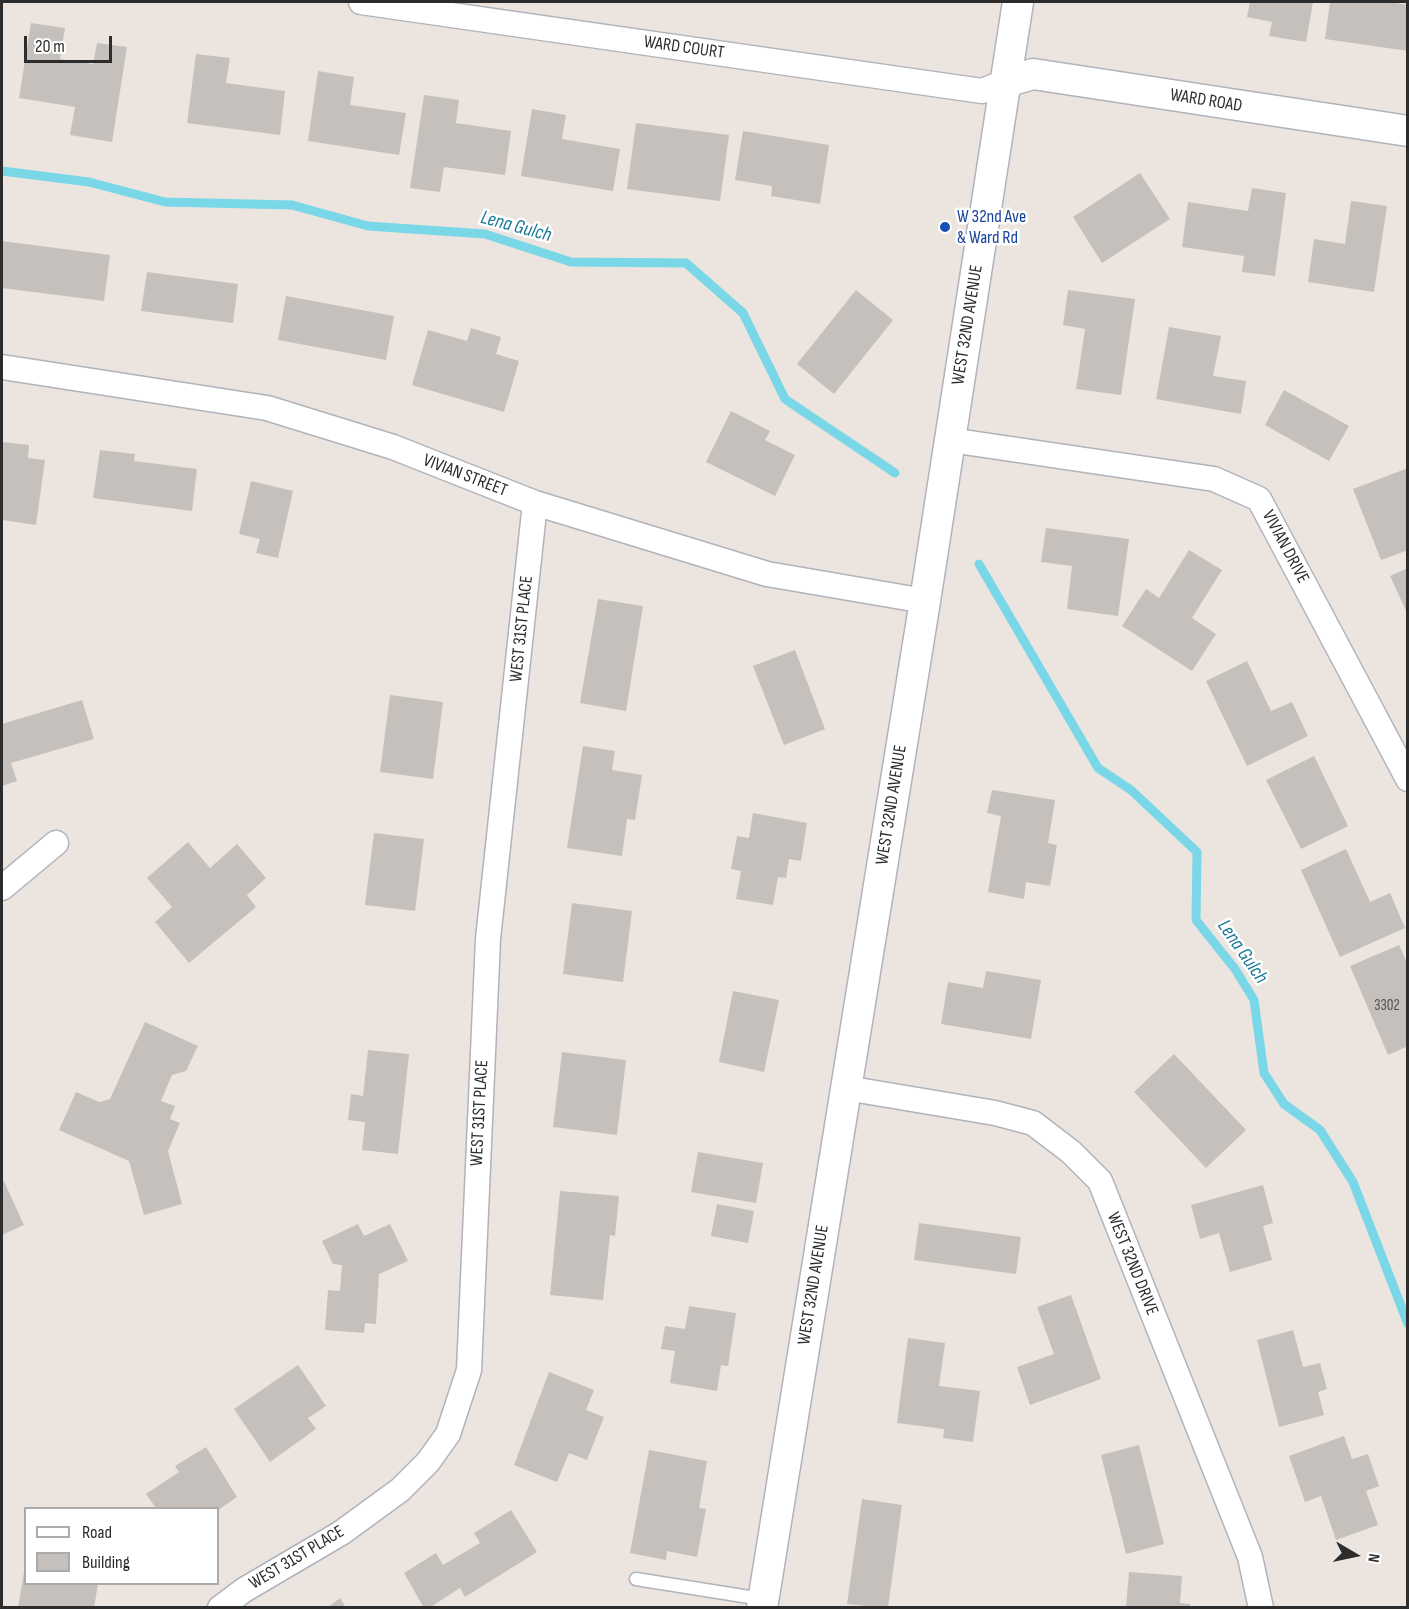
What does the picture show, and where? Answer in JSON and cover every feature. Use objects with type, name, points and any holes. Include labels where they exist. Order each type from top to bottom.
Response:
[{"type":"street","name":"WARD COURT","points":[[361,2],[982,91],[1005,82]]},
{"type":"street","name":"WEST 32ND AVENUE","points":[[763,1603],[925,601],[1018,2]]},
{"type":"street","name":"WARD ROAD","points":[[1005,82],[1033,74],[1407,131]]},
{"type":"street","name":"VIVIAN STREET","points":[[2,367],[267,408],[393,447],[535,503],[767,574],[925,601]]},
{"type":"street","name":"VIVIAN DRIVE","points":[[950,440],[1214,479],[1260,499],[1407,779]]},
{"type":"street","name":"WEST 31ST PLACE","points":[[220,1608],[244,1590],[340,1533],[400,1490],[428,1462],[448,1434],[469,1370],[488,939],[535,503]]},
{"type":"street","points":[[2,888],[56,843]]},
{"type":"street","name":"WEST 32ND DRIVE","points":[[846,1088],[995,1113],[1033,1123],[1071,1152],[1100,1181],[1250,1557],[1262,1608]]},
{"type":"lane","points":[[636,1579],[763,1603]]},
{"type":"building","points":[[1250,2],[1313,2],[1306,42],[1269,36],[1272,22],[1247,17]]},
{"type":"building","points":[[1330,2],[1390,2],[1408,5],[1408,51],[1325,39]]},
{"type":"building","points":[[31,23],[65,28],[60,59],[93,64],[97,43],[127,47],[112,142],[70,135],[75,107],[19,98]]},
{"type":"building","points":[[196,54],[230,58],[226,83],[285,91],[280,135],[187,123]]},
{"type":"building","points":[[318,71],[354,77],[350,105],[406,113],[399,155],[308,141]]},
{"type":"building","points":[[424,95],[459,100],[456,123],[511,131],[505,175],[444,167],[440,192],[410,188]]},
{"type":"building","points":[[532,109],[566,115],[562,139],[620,149],[613,191],[521,176]]},
{"type":"building","points":[[636,123],[729,135],[720,201],[627,189]]},
{"type":"building","points":[[743,131],[829,145],[820,204],[771,196],[772,186],[735,180]]},
{"type":"building","points":[[1140,173],[1170,219],[1102,263],[1073,217]]},
{"type":"building","points":[[1252,188],[1286,193],[1275,276],[1242,272],[1244,256],[1182,247],[1188,202],[1248,211]]},
{"type":"building","points":[[1351,201],[1387,206],[1374,292],[1308,282],[1314,239],[1345,244]]},
{"type":"building","points":[[2,241],[110,255],[104,301],[2,288]]},
{"type":"building","points":[[147,272],[238,284],[233,323],[141,311]]},
{"type":"building","points":[[856,290],[893,320],[834,394],[797,364]]},
{"type":"building","points":[[1068,290],[1135,299],[1121,395],[1076,389],[1085,329],[1063,325]]},
{"type":"building","points":[[286,296],[394,316],[386,360],[278,340]]},
{"type":"building","points":[[1169,327],[1221,336],[1213,376],[1246,381],[1241,414],[1156,399]]},
{"type":"building","points":[[471,328],[501,337],[496,354],[519,361],[504,412],[412,385],[428,330],[467,341]]},
{"type":"building","points":[[1284,390],[1349,426],[1329,461],[1265,425]]},
{"type":"building","points":[[731,411],[770,431],[765,440],[795,455],[775,496],[706,462]]},
{"type":"building","points":[[2,442],[29,445],[28,458],[45,460],[36,525],[2,520]]},
{"type":"building","points":[[100,450],[135,454],[134,461],[197,469],[192,511],[93,498]]},
{"type":"building","points":[[1408,468],[1408,550],[1381,560],[1353,489]]},
{"type":"building","points":[[251,481],[293,491],[278,558],[256,553],[260,539],[239,534]]},
{"type":"building","points":[[1046,528],[1129,539],[1118,616],[1067,609],[1072,566],[1041,562]]},
{"type":"building","points":[[1189,550],[1222,570],[1192,618],[1216,634],[1192,671],[1122,626],[1146,589],[1159,598]]},
{"type":"building","points":[[1408,568],[1408,615],[1390,576]]},
{"type":"building","points":[[598,599],[643,606],[626,711],[580,703]]},
{"type":"building","points":[[795,650],[825,729],[784,745],[753,666]]},
{"type":"building","points":[[1247,661],[1271,711],[1292,702],[1308,736],[1247,766],[1206,681]]},
{"type":"building","points":[[390,695],[443,702],[433,779],[380,772]]},
{"type":"building","points":[[82,700],[94,739],[11,763],[17,781],[2,786],[2,724]]},
{"type":"building","points":[[583,746],[615,751],[612,770],[642,775],[635,820],[627,819],[622,856],[567,848]]},
{"type":"building","points":[[1314,756],[1348,826],[1301,849],[1266,780]]},
{"type":"building","points":[[992,790],[1055,800],[1048,843],[1057,845],[1050,886],[1026,882],[1024,899],[988,892],[1001,816],[987,813]]},
{"type":"building","points":[[753,813],[807,823],[801,861],[789,859],[786,878],[778,877],[773,905],[736,899],[741,871],[731,869],[737,836],[749,838]]},
{"type":"building","points":[[374,833],[424,839],[415,911],[365,905]]},
{"type":"building","points":[[188,842],[210,868],[237,844],[266,878],[247,895],[256,907],[189,963],[155,922],[172,907],[147,878]]},
{"type":"building","points":[[1346,849],[1370,902],[1390,893],[1405,928],[1340,957],[1301,870]]},
{"type":"building","points":[[572,903],[632,911],[623,982],[563,974]]},
{"type":"building","points":[[1399,945],[1408,965],[1408,1046],[1388,1055],[1350,966]]},
{"type":"building","points":[[986,971],[1041,980],[1031,1039],[941,1024],[948,982],[983,988]]},
{"type":"building","points":[[733,991],[779,1000],[764,1072],[719,1062]]},
{"type":"building","points":[[145,1022],[198,1046],[186,1071],[172,1075],[161,1101],[175,1106],[170,1119],[180,1123],[168,1151],[182,1204],[144,1215],[129,1161],[59,1130],[76,1092],[99,1102],[110,1099]]},
{"type":"building","points":[[368,1050],[409,1054],[398,1154],[362,1150],[365,1122],[348,1120],[351,1094],[363,1096]]},
{"type":"building","points":[[562,1052],[626,1060],[617,1135],[553,1127]]},
{"type":"building","points":[[1174,1054],[1246,1130],[1206,1168],[1134,1092]]},
{"type":"building","points":[[698,1152],[763,1163],[756,1203],[691,1192]]},
{"type":"building","points":[[2,1177],[24,1225],[2,1235]]},
{"type":"building","points":[[1263,1185],[1273,1223],[1263,1226],[1272,1260],[1230,1272],[1219,1233],[1200,1239],[1191,1205]]},
{"type":"building","points":[[560,1191],[619,1196],[615,1236],[610,1235],[603,1300],[550,1295]]},
{"type":"building","points":[[717,1204],[754,1211],[748,1243],[711,1236]]},
{"type":"building","points":[[919,1223],[1021,1237],[1016,1274],[914,1260]]},
{"type":"building","points":[[358,1224],[364,1236],[390,1224],[408,1261],[379,1274],[376,1324],[365,1323],[364,1333],[325,1330],[328,1290],[340,1291],[342,1265],[333,1264],[322,1241]]},
{"type":"building","points":[[1071,1295],[1101,1379],[1030,1405],[1017,1367],[1054,1354],[1037,1307]]},
{"type":"building","points":[[689,1306],[736,1313],[728,1366],[721,1365],[717,1391],[670,1383],[675,1351],[661,1349],[665,1326],[685,1329]]},
{"type":"building","points":[[1293,1330],[1303,1367],[1320,1363],[1327,1389],[1318,1392],[1324,1415],[1279,1427],[1257,1340]]},
{"type":"building","points":[[908,1338],[945,1343],[939,1386],[980,1391],[973,1442],[943,1438],[944,1429],[897,1423]]},
{"type":"building","points":[[298,1365],[326,1406],[308,1418],[316,1429],[270,1462],[234,1409]]},
{"type":"building","points":[[549,1372],[594,1390],[586,1410],[604,1417],[587,1460],[569,1453],[557,1482],[514,1465]]},
{"type":"building","points":[[1344,1436],[1352,1459],[1368,1454],[1379,1486],[1366,1491],[1378,1525],[1336,1540],[1321,1496],[1305,1502],[1289,1456]]},
{"type":"building","points":[[1139,1445],[1164,1544],[1126,1554],[1101,1455]]},
{"type":"building","points":[[206,1447],[237,1497],[219,1509],[219,1507],[155,1507],[146,1494],[179,1472],[175,1466]]},
{"type":"building","points":[[649,1450],[707,1461],[699,1508],[706,1509],[697,1557],[667,1551],[666,1560],[630,1553]]},
{"type":"building","points":[[862,1499],[902,1505],[888,1608],[847,1604]]},
{"type":"building","points":[[511,1510],[537,1552],[465,1597],[460,1588],[429,1608],[424,1608],[404,1573],[436,1553],[443,1565],[480,1543],[474,1533]]},
{"type":"building","points":[[24,1572],[24,1585],[98,1585],[94,1608],[18,1608]]},
{"type":"building","points":[[1129,1572],[1182,1576],[1180,1603],[1190,1604],[1190,1608],[1126,1608]]},
{"type":"building","points":[[340,1598],[346,1608],[327,1608]]},
{"type":"waterway","name":"Lena Gulch","points":[[2,171],[89,182],[165,202],[292,205],[368,226],[485,234],[571,262],[686,263],[743,313],[785,399],[895,473]]},
{"type":"waterway","name":"Lena Gulch","points":[[979,564],[1098,768],[1131,790],[1197,852],[1196,920],[1235,969],[1254,1000],[1264,1073],[1284,1104],[1320,1130],[1353,1182],[1408,1324]]},
{"type":"place","name":"W 32nd Ave & Ward Rd","points":[[945,227]]}]
